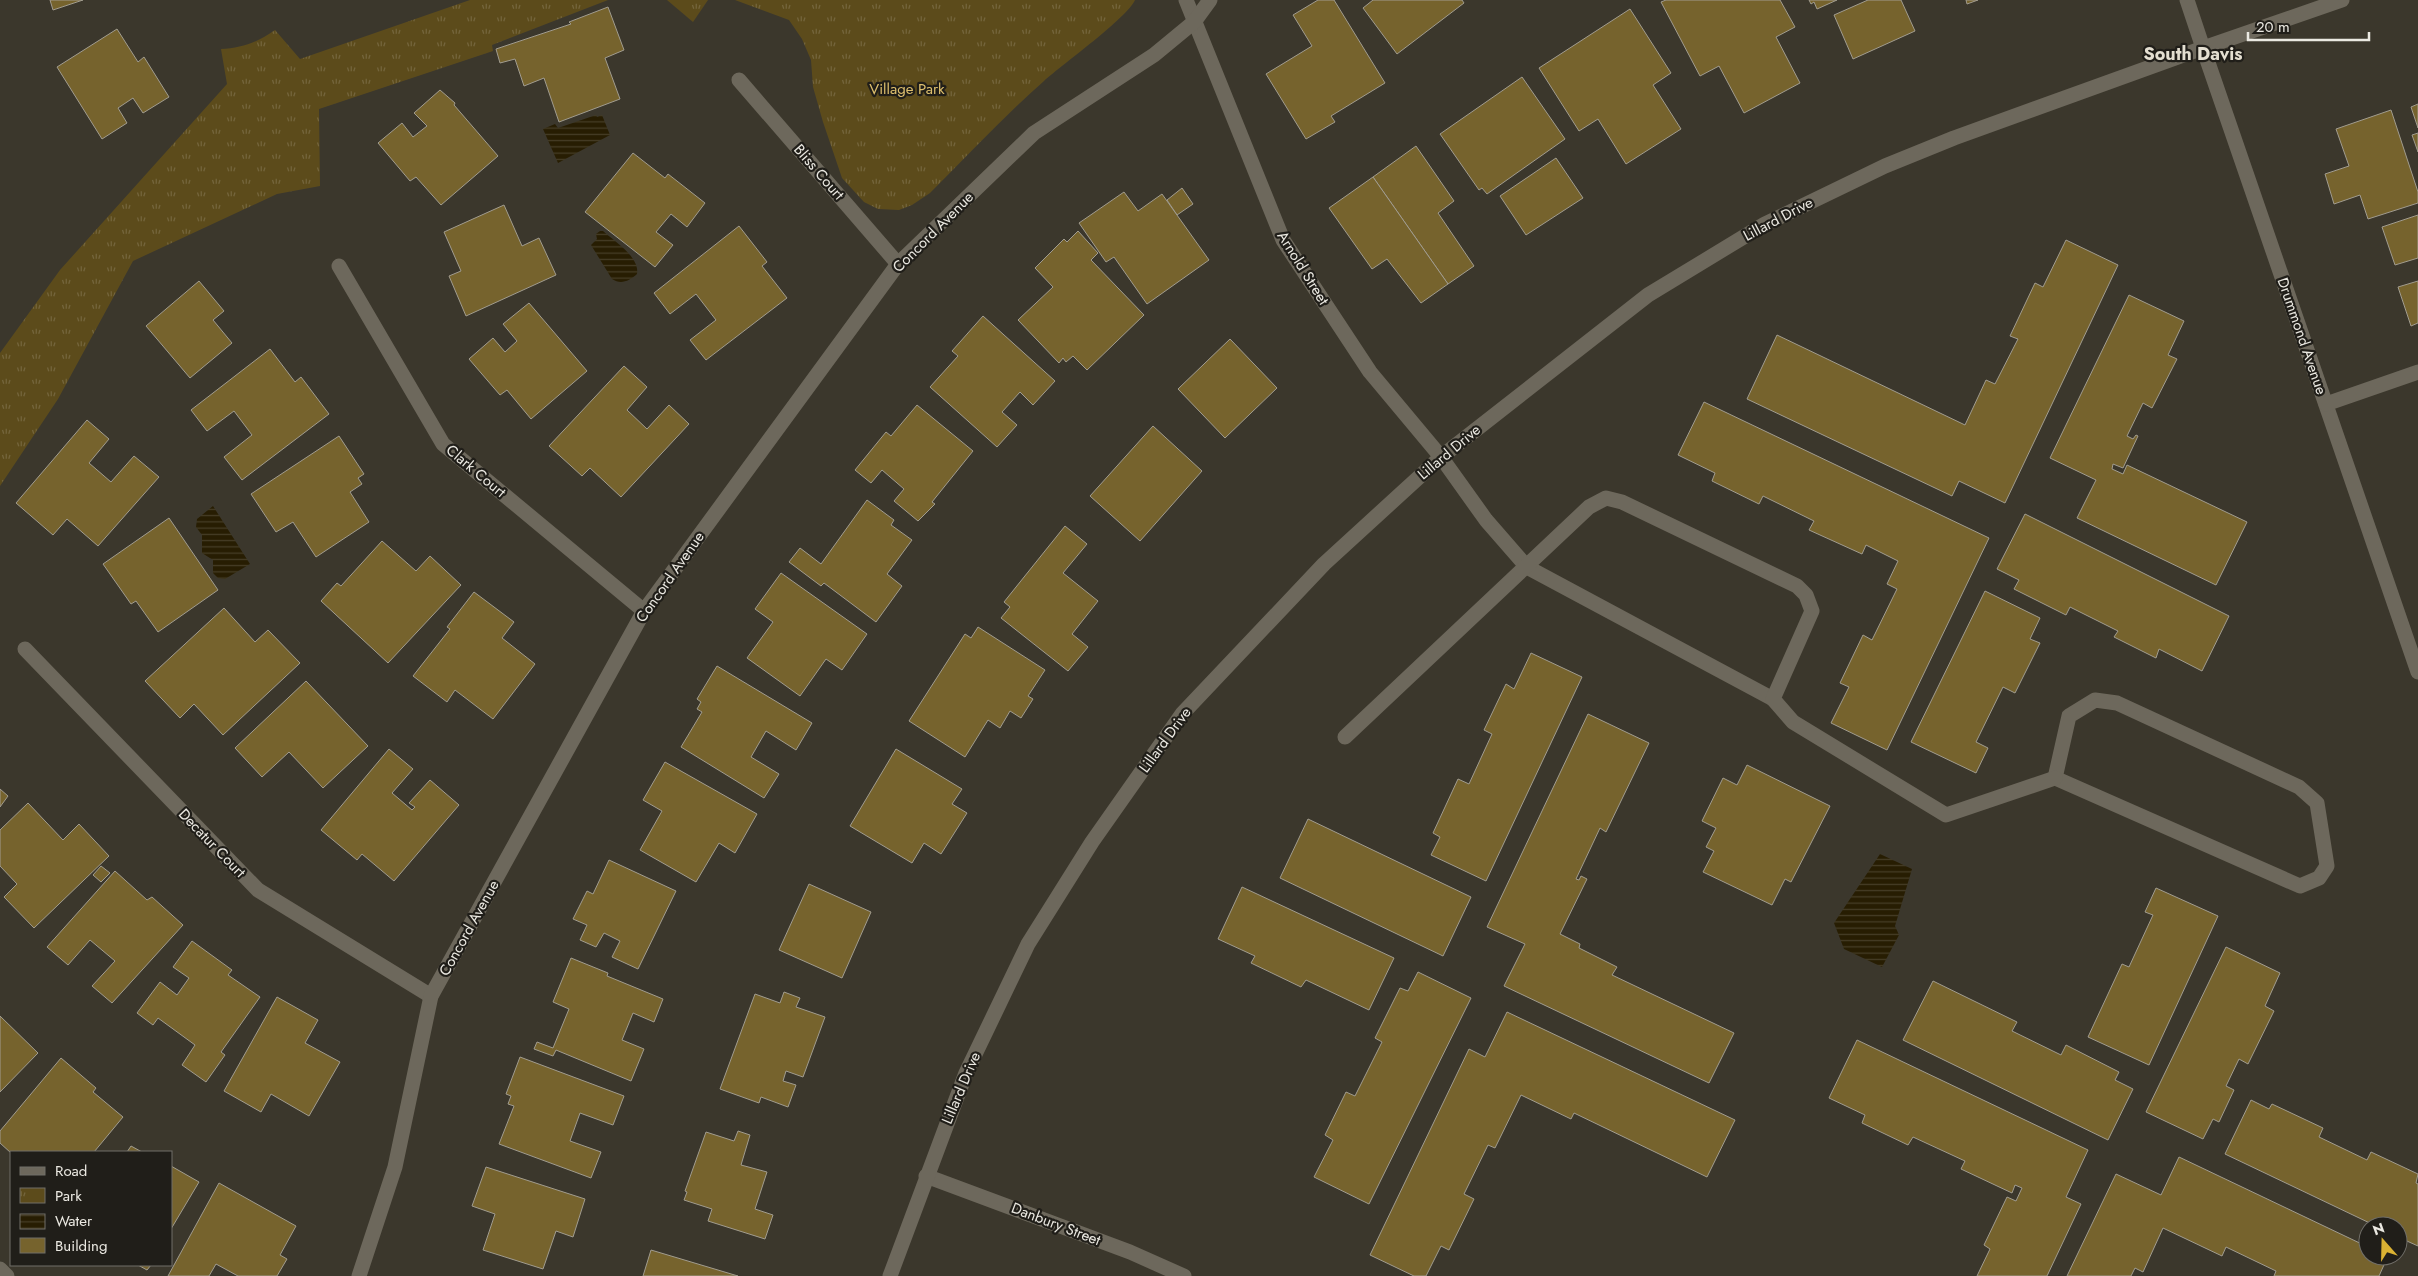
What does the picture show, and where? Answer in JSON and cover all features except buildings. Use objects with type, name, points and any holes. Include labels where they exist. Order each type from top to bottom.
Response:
[{"type":"street","name":"Arnold Street","points":[[1186,0],[1283,240],[1370,372],[1441,457],[1486,520],[1527,567]]},
{"type":"street","name":"Concord Avenue","points":[[359,1276],[395,1167],[431,996],[644,611],[898,264],[1034,133],[1154,55],[1194,22],[1210,0]]},
{"type":"street","name":"Drummond Avenue","points":[[2187,0],[2418,672]]},
{"type":"street","name":"Lillard Drive","points":[[890,1276],[966,1073],[1028,944],[1092,842],[1182,714],[1324,564],[1441,457],[1648,295],[1765,224],[1885,166],[1954,138],[2342,0]]},
{"type":"street","name":"Bliss Court","points":[[739,80],[898,264]]},
{"type":"street","name":"Clark Court","points":[[339,266],[443,444],[644,611]]},
{"type":"street","points":[[2326,404],[2418,372]]},
{"type":"street","points":[[1345,737],[1589,507],[1606,498],[1622,502],[1797,586],[1806,595],[1812,612],[1773,699]]},
{"type":"street","points":[[1527,567],[1773,699],[1793,722],[1946,815],[2055,778],[2300,886],[2319,878],[2327,866],[2317,803],[2299,787],[2117,703],[2095,700],[2068,716],[2055,778]]},
{"type":"street","name":"Decatur Court","points":[[25,649],[258,890],[431,996]]},
{"type":"street","name":"Danbury Street","points":[[926,1176],[1130,1252],[1184,1276]]},
{"type":"street","points":[[0,1269],[7,1276]]},
{"type":"green space","points":[[470,0],[608,0],[492,45],[493,51],[319,109],[320,186],[277,194],[133,261],[58,399],[0,486],[0,353],[60,270],[227,84],[221,49],[250,44],[275,30],[300,59]]},
{"type":"green space","points":[[667,0],[708,0],[693,22]]},
{"type":"green space","name":"Village Park","points":[[735,0],[1135,0],[1130,8],[1108,29],[1044,81],[1015,108],[930,193],[912,205],[899,210],[878,209],[864,202],[842,178],[813,87],[811,60],[802,39],[789,20]]},
{"type":"water","points":[[596,115],[597,117],[602,115],[610,135],[558,163],[543,129],[555,124],[558,128]]},
{"type":"water","points":[[603,231],[619,245],[634,262],[637,274],[631,279],[619,282],[612,279],[591,245],[597,239],[596,234]]},
{"type":"water","points":[[213,506],[250,564],[225,579],[218,578],[213,573],[213,560],[202,553],[202,535],[196,527],[197,519]]},
{"type":"water","points":[[1880,854],[1912,869],[1895,926],[1899,935],[1882,967],[1844,949],[1834,923]]},
{"type":"district","name":"South Davis","points":[[2193,54]]}]
